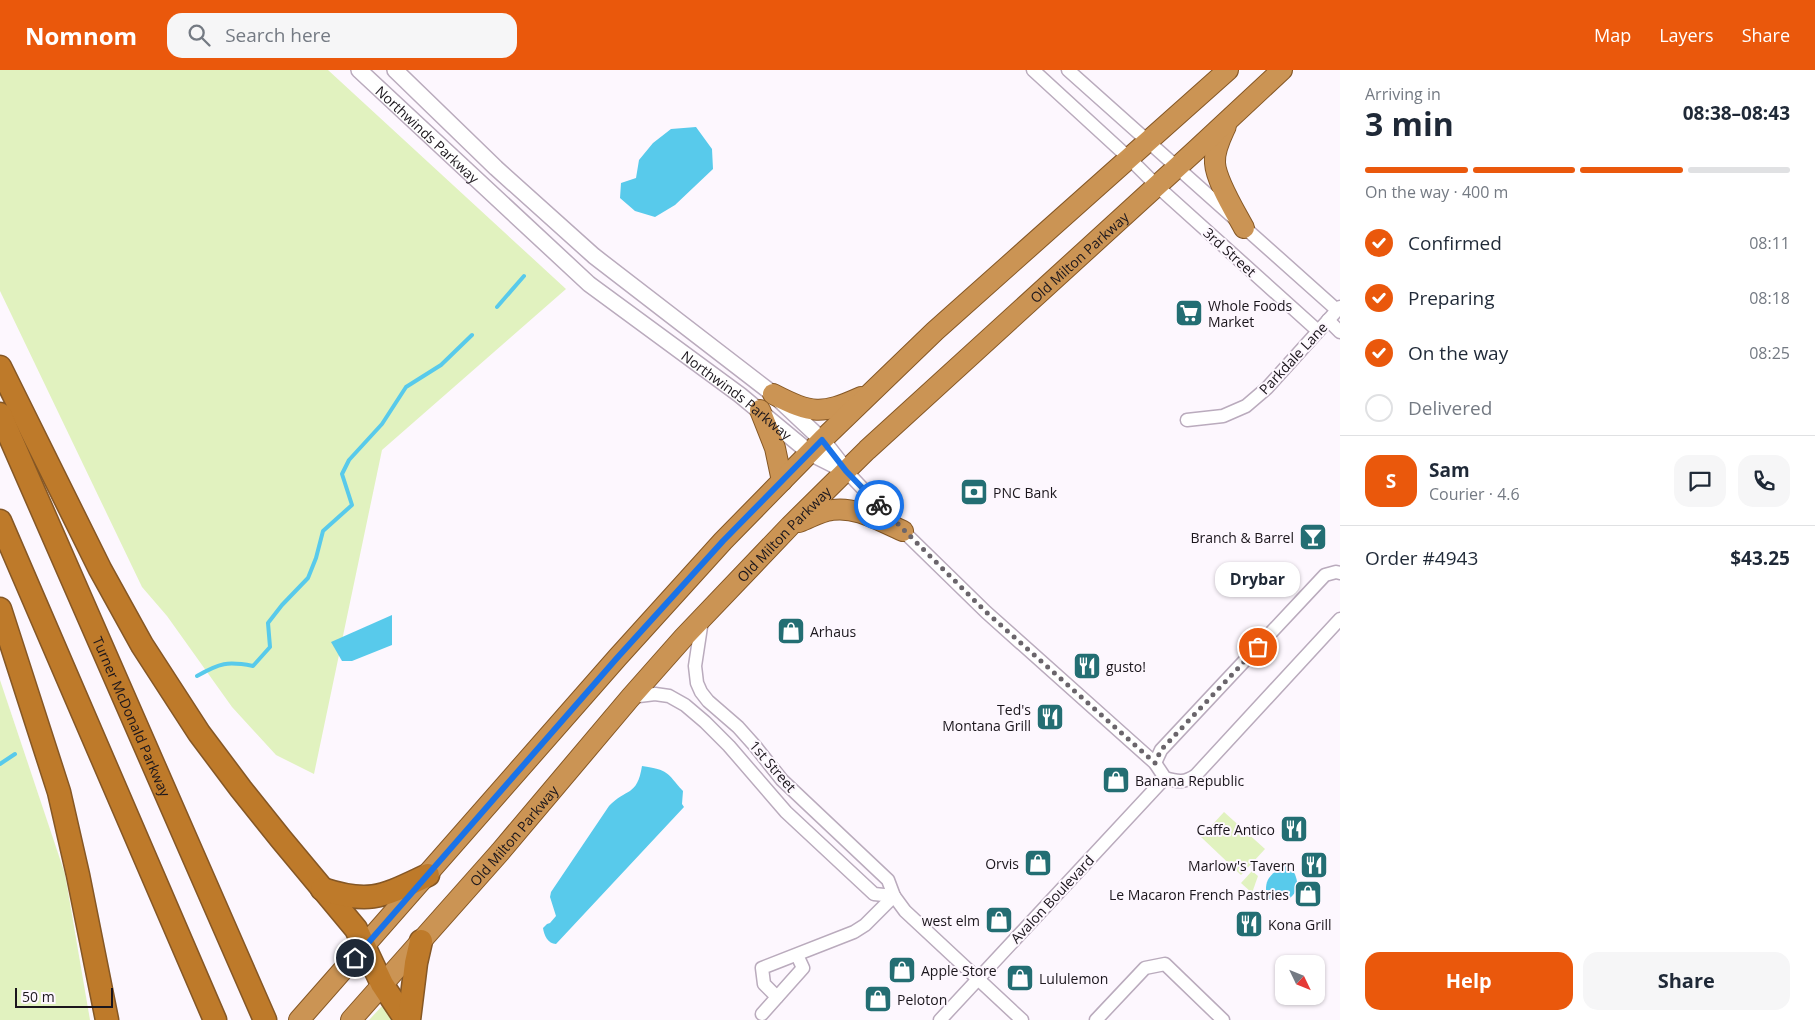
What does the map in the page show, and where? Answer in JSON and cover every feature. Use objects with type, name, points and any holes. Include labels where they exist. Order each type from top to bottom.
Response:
[{"type":"highway","points":[[299,1020],[617,658],[723,541],[816,446],[935,331],[1136,165],[1155,148],[1228,70]]},
{"type":"highway","name":"Old Milton Parkway","points":[[351,1020],[506,844],[630,698],[703,617],[790,526],[846,471],[1282,70]]},
{"type":"highway","points":[[1229,120],[1220,139],[1215,156],[1215,165],[1222,188],[1244,228]]},
{"type":"highway","points":[[0,367],[100,569],[142,644],[199,733],[281,840],[356,929],[382,984],[407,1020]]},
{"type":"highway","points":[[773,394],[792,404],[808,409],[824,410],[840,406],[872,392]]},
{"type":"highway","points":[[760,410],[775,448],[782,481]]},
{"type":"highway","name":"Turner McDonald Parkway","points":[[0,414],[265,1020]]},
{"type":"highway","points":[[790,526],[830,510],[846,508],[903,531]]},
{"type":"highway","points":[[0,521],[215,1020]]},
{"type":"highway","points":[[0,610],[59,792],[80,884],[107,1020]]},
{"type":"highway","points":[[322,889],[350,897],[372,898],[428,875]]},
{"type":"highway","points":[[407,1020],[421,941]]},
{"type":"street","name":"Northwinds Parkway","points":[[359,70],[589,284],[760,410],[816,446],[846,471]]},
{"type":"street","name":"Northwinds Parkway","points":[[395,70],[496,168],[594,256],[773,394],[816,446]]},
{"type":"street","name":"3rd Street","points":[[1033,70],[1157,186],[1318,331]]},
{"type":"street","name":"3rd Street","points":[[1068,70],[1244,228],[1338,308]]},
{"type":"street","name":"Parkdale Lane","points":[[1187,420],[1223,416],[1246,406],[1268,388],[1338,308]]},
{"type":"street","points":[[1328,320],[1340,332]]},
{"type":"street","points":[[846,471],[903,531],[986,612],[1155,763],[1165,778],[1180,782],[1189,781],[1196,775],[1340,619]]},
{"type":"street","points":[[1155,763],[1161,750],[1325,575],[1336,572],[1340,573]]},
{"type":"street","name":"1st Street","points":[[703,617],[695,666],[697,682],[701,692],[708,701],[738,727],[782,780],[888,880],[894,896],[905,911],[1022,1020]]},
{"type":"street","name":"1st Street","points":[[630,698],[655,694],[669,696],[685,705],[729,746],[786,812],[874,894],[894,896]]},
{"type":"street","name":"Avalon Boulevard","points":[[940,1020],[1165,778]]},
{"type":"street","points":[[777,997],[764,984],[762,968],[854,932],[865,925],[894,896]]},
{"type":"street","points":[[762,1014],[803,968],[797,955]]},
{"type":"street","points":[[1096,1020],[1145,968],[1165,964],[1223,1020]]},
{"type":"green space","points":[[0,70],[328,70],[566,289],[382,450],[314,774],[276,755],[232,707],[167,616],[142,587],[0,291]]},
{"type":"green space","points":[[0,680],[65,874],[90,1020],[0,1020]]},
{"type":"green space","points":[[1224,812],[1265,849],[1241,875],[1201,837]]},
{"type":"green space","points":[[1252,871],[1258,876],[1252,893],[1241,883]]},
{"type":"green space","points":[[382,1006],[386,1007],[393,1020],[369,1020]]},
{"type":"water","points":[[696,127],[712,149],[713,169],[675,205],[655,217],[635,211],[620,198],[621,183],[636,178],[639,160],[653,143],[671,129]]},
{"type":"water","points":[[392,615],[392,645],[352,661],[342,661],[331,642]]},
{"type":"water","points":[[642,766],[657,769],[670,776],[683,791],[682,804],[684,807],[556,944],[553,944],[545,936],[543,928],[556,916],[550,897],[551,892],[609,806],[634,788],[640,776]]},
{"type":"water","points":[[1288,865],[1294,872],[1297,880],[1297,887],[1294,893],[1284,901],[1267,898],[1267,881],[1273,874]]},
{"type":"waterway","points":[[497,307],[524,276]]},
{"type":"waterway","points":[[197,676],[224,664],[253,666],[270,647],[268,623],[308,578],[316,558],[323,531],[352,505],[342,474],[349,460],[382,424],[406,387],[441,365],[472,335]]},
{"type":"waterway","points":[[0,764],[15,754]]},
{"type":"way so far","points":[[879,505],[986,612],[1155,763],[1161,750],[1258,647]]},
{"type":"place","name":"Whole Foods Market","points":[[1189,313]]},
{"type":"place","name":"PNC Bank","points":[[974,492]]},
{"type":"place","name":"Branch & Barrel","points":[[1313,537]]},
{"type":"place","name":"Arhaus","points":[[791,631]]},
{"type":"place","name":"Drybar","points":[[1258,647]]},
{"type":"place","name":"gusto!","points":[[1087,666]]},
{"type":"place","name":"Ted's Montana Grill","points":[[1050,717]]},
{"type":"place","name":"Banana Republic","points":[[1116,780]]},
{"type":"place","name":"Caffe Antico","points":[[1294,829]]},
{"type":"place","name":"Orvis","points":[[1038,863]]},
{"type":"place","name":"Marlow's Tavern","points":[[1314,865]]},
{"type":"place","name":"Le Macaron French Pastries","points":[[1308,894]]},
{"type":"place","name":"west elm","points":[[999,920]]},
{"type":"place","name":"Kona Grill","points":[[1249,924]]},
{"type":"place","name":"Apple Store","points":[[902,970]]},
{"type":"place","name":"Lululemon","points":[[1020,978]]},
{"type":"place","name":"Peloton","points":[[878,999]]},
{"type":"route","points":[[355,958],[617,658],[723,541],[822,440],[846,471],[879,505]]}]
